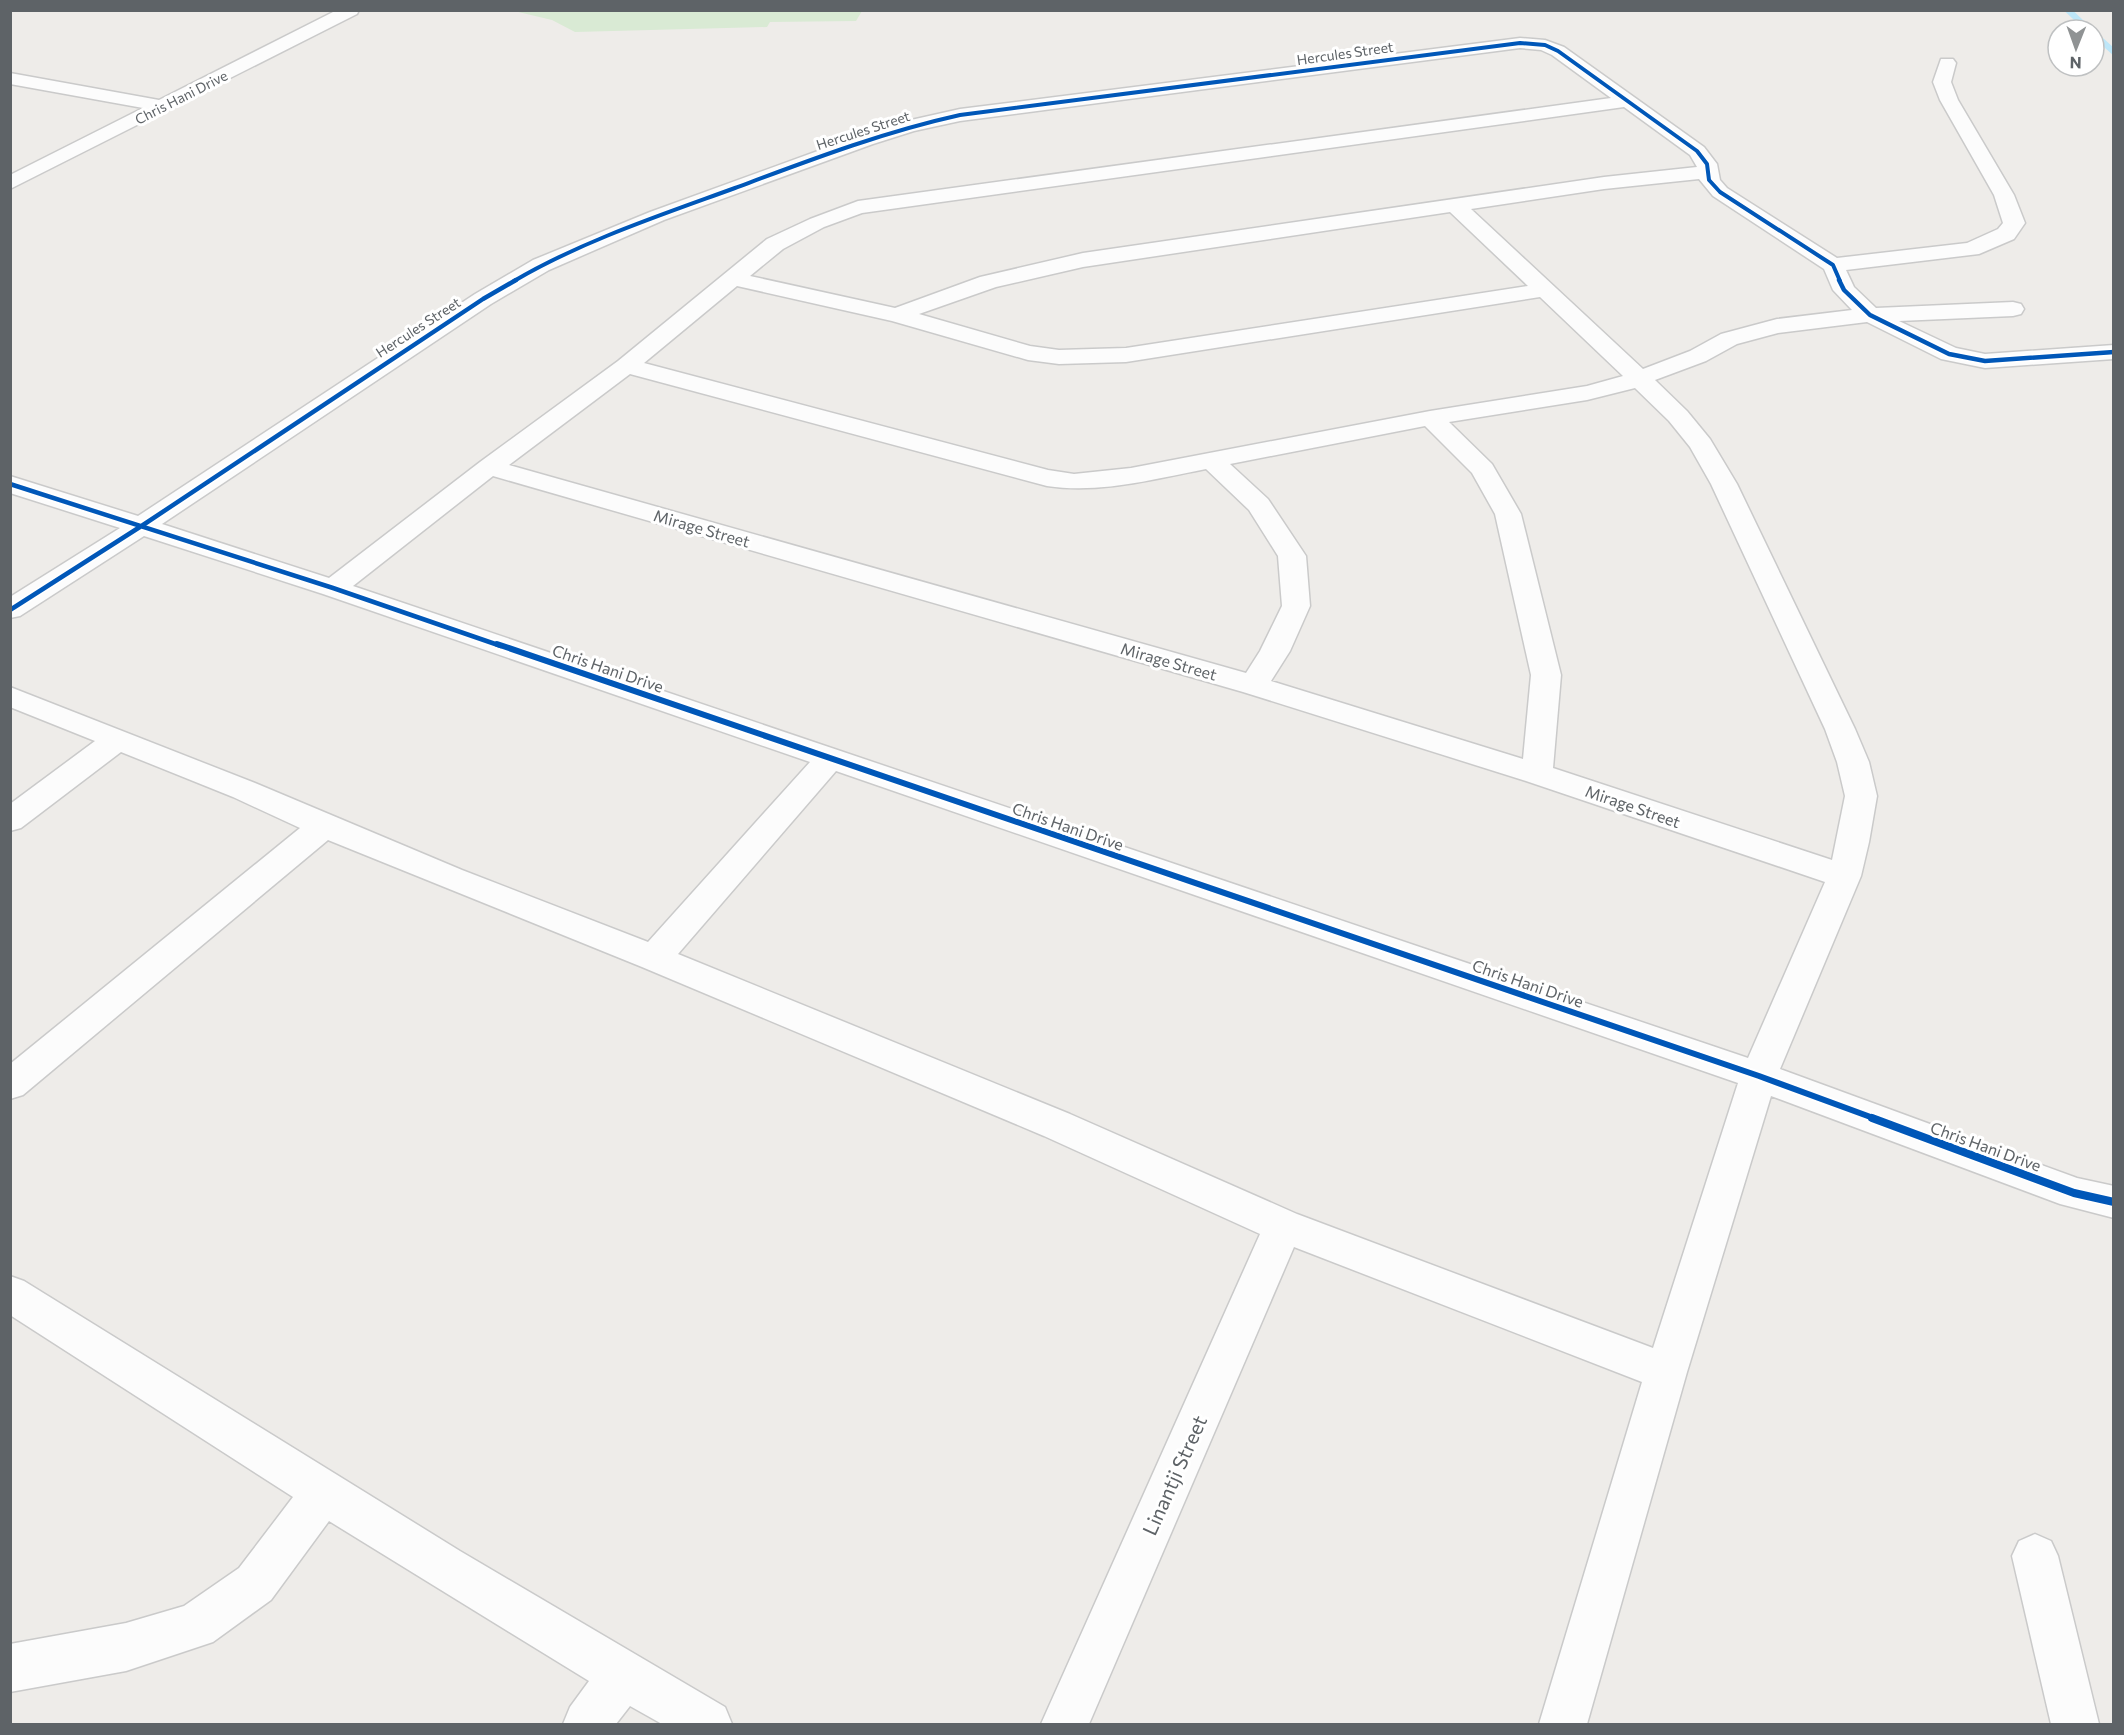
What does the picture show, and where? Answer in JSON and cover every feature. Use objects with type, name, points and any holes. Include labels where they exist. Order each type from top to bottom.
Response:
[{"type":"street","name":"Chris Hani Drive","points":[[10,183],[349,11]]},
{"type":"street","name":"Hercules Street","points":[[10,610],[144,525],[430,333],[542,265],[711,195],[909,126],[960,115],[1520,43],[1545,45],[1558,51],[1697,151],[1707,164],[1706,172],[1713,185],[1720,192],[1833,265]]},
{"type":"street","points":[[1947,63],[1942,82],[1949,99],[2004,195],[2014,223],[2006,234],[1971,249],[1833,265],[1844,290],[1870,315],[1949,354],[1972,360],[2006,361],[2114,352]]},
{"type":"street","points":[[10,78],[162,106]]},
{"type":"street","points":[[333,588],[489,467],[626,366],[776,244],[818,223],[858,207],[1628,101]]},
{"type":"street","points":[[897,315],[946,293],[1022,272],[1083,260],[1604,183],[1706,172]]},
{"type":"street","points":[[1455,205],[1639,378],[1678,416],[1701,444],[1724,484],[1840,729],[1853,762],[1861,796],[1844,876],[1759,1076],[1666,1372],[1563,1725]]},
{"type":"street","points":[[734,279],[897,315],[1028,353],[1059,357],[1126,355],[1544,290]]},
{"type":"street","points":[[626,366],[1047,478],[1074,482],[1096,481],[1212,461],[1430,418],[1616,387],[1698,356],[1729,339],[1747,333],[1811,321],[1870,315],[2013,309]]},
{"type":"street","points":[[1430,418],[1484,469],[1508,514],[1546,675],[1537,774]]},
{"type":"street","points":[[1212,461],[1259,505],[1292,556],[1296,606],[1275,651],[1253,685]]},
{"type":"street","name":"Mirage Street","points":[[489,467],[1253,685],[1537,774],[1844,876]]},
{"type":"street","name":"Chris Hani Drive","points":[[10,484],[144,525],[333,588],[1759,1076],[2074,1193],[2114,1202]]},
{"type":"street","points":[[10,696],[118,738],[324,826],[654,958],[1057,1125],[1283,1226],[1666,1372]]},
{"type":"street","points":[[10,820],[118,738]]},
{"type":"street","points":[[654,958],[830,759]]},
{"type":"street","points":[[10,1085],[324,826]]},
{"type":"street","name":"Linantji Street","points":[[1065,1725],[1283,1226]]},
{"type":"street","points":[[10,1293],[324,1492],[622,1676],[708,1725]]},
{"type":"street","points":[[10,1668],[126,1647],[196,1626],[255,1584],[324,1492]]},
{"type":"street","points":[[2035,1556],[2075,1725]]},
{"type":"street","points":[[587,1725],[622,1676]]},
{"type":"green space","points":[[514,11],[862,11],[856,21],[770,22],[767,27],[575,32],[552,20]]},
{"type":"waterway","points":[[2068,10],[2076,18]]},
{"type":"waterway","points":[[2106,45],[2114,52]]},
{"type":"cycle path","points":[[10,610],[143,525],[483,299],[541,265],[657,216],[866,140],[909,126],[960,115],[1494,45],[1520,43],[1545,45],[1558,51],[1697,151],[1707,164],[1709,180],[1720,192],[1833,265],[1844,290],[1870,315],[1949,354],[1985,361],[2114,352]]},
{"type":"cycle path","points":[[10,484],[333,588],[1759,1076],[2074,1193],[2114,1202]]}]
